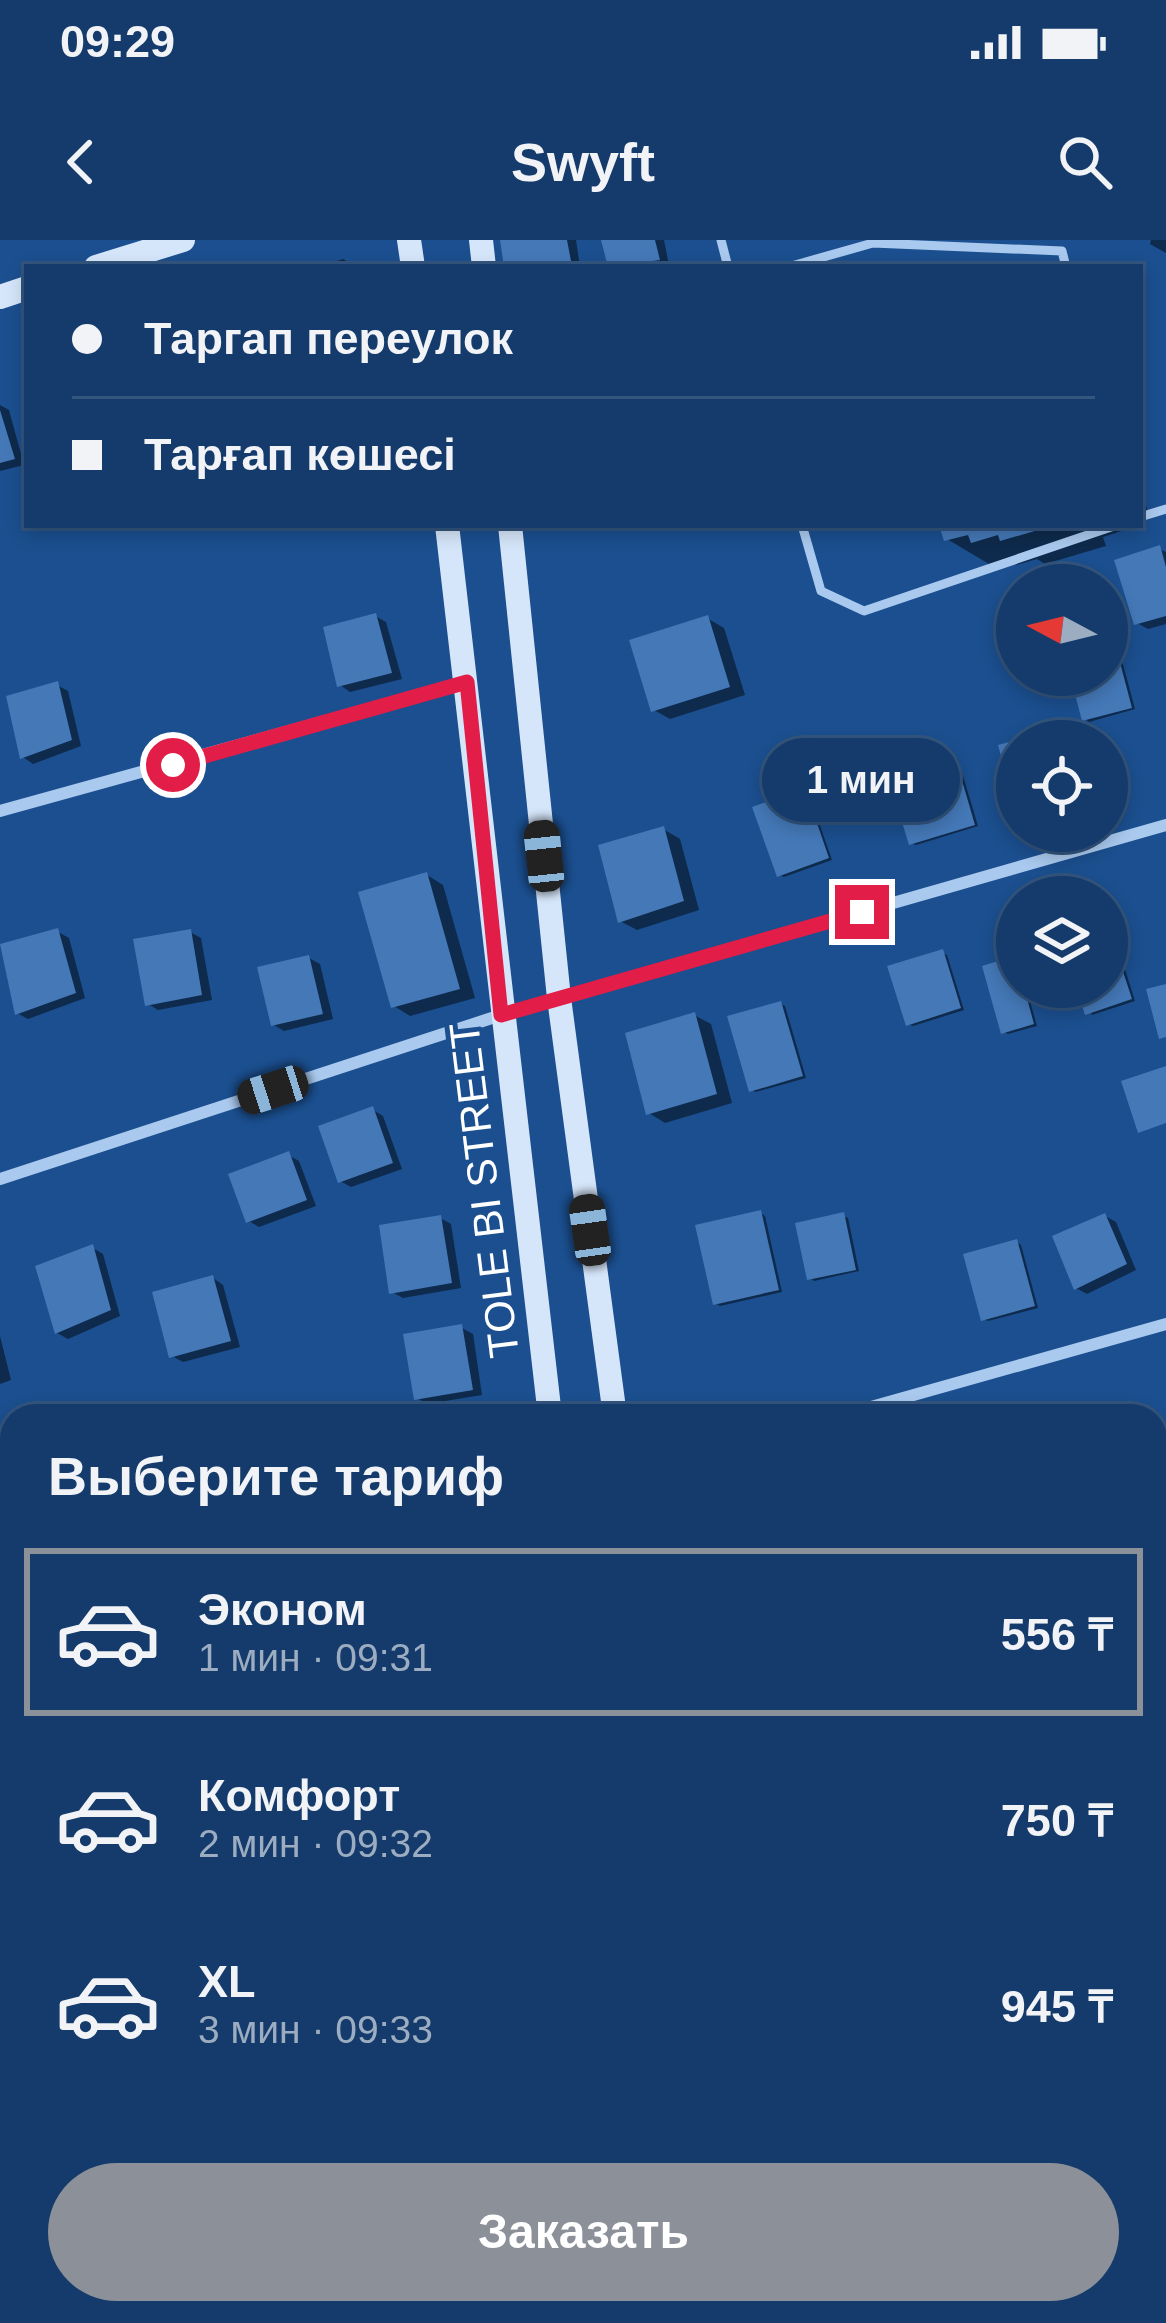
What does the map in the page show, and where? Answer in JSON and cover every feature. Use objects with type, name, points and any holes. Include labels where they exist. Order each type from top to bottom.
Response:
[{"type":"main road","points":[[106,264],[183,240]]},
{"type":"main road","name":"TOLE BI STREET","points":[[447,528],[549,1404]]},
{"type":"main road","points":[[510,528],[559,998],[613,1404]]},
{"type":"street","points":[[0,812],[467,682]]},
{"type":"street","points":[[0,1179],[501,1015],[1166,825]]},
{"type":"street","points":[[881,1404],[1166,1324]]},
{"type":"lane","points":[[799,264],[873,243],[1062,251],[1065,264]]},
{"type":"lane","points":[[803,528],[820,591],[864,611],[1108,528]]},
{"type":"building","points":[[500,240],[567,240],[572,264],[504,264]]},
{"type":"building","points":[[601,240],[655,240],[660,260],[607,264]]},
{"type":"building","points":[[0,410],[15,459],[0,463]]},
{"type":"building","points":[[940,528],[1045,528],[1000,541],[998,535],[971,543],[968,535],[944,541]]},
{"type":"building","points":[[1160,545],[1166,567],[1166,616],[1134,625],[1128,606],[1128,564],[1114,560]]},
{"type":"building","points":[[376,613],[392,673],[337,687],[323,627]]},
{"type":"building","points":[[708,615],[730,687],[651,712],[629,640]]},
{"type":"building","points":[[58,681],[72,740],[20,759],[6,696]]},
{"type":"building","points":[[1128,693],[1132,708],[1082,720],[1075,696]]},
{"type":"building","points":[[954,753],[975,825],[909,845],[887,773]]},
{"type":"building","points":[[805,788],[829,858],[777,877],[752,807]]},
{"type":"building","points":[[664,826],[684,901],[618,923],[598,845]]},
{"type":"building","points":[[427,872],[460,989],[391,1008],[358,892]]},
{"type":"building","points":[[58,928],[76,993],[15,1015],[0,944]]},
{"type":"building","points":[[191,929],[202,995],[145,1006],[133,939]]},
{"type":"building","points":[[943,949],[961,1008],[906,1026],[887,966]]},
{"type":"building","points":[[309,955],[323,1014],[271,1026],[257,967]]},
{"type":"building","points":[[996,962],[996,1008],[1030,1008],[1034,1024],[1001,1034],[982,966]]},
{"type":"building","points":[[1166,984],[1166,1037],[1159,1039],[1146,989]]},
{"type":"building","points":[[781,1001],[803,1076],[749,1092],[727,1016]]},
{"type":"building","points":[[695,1012],[717,1094],[646,1115],[625,1033]]},
{"type":"building","points":[[1166,1066],[1166,1123],[1138,1133],[1121,1081]]},
{"type":"building","points":[[373,1106],[393,1163],[338,1183],[318,1126]]},
{"type":"building","points":[[289,1151],[307,1200],[246,1223],[228,1174]]},
{"type":"building","points":[[761,1210],[779,1290],[713,1305],[695,1225]]},
{"type":"building","points":[[844,1212],[856,1270],[807,1280],[795,1223]]},
{"type":"building","points":[[1105,1213],[1127,1264],[1074,1290],[1052,1236]]},
{"type":"building","points":[[441,1215],[452,1283],[389,1294],[379,1225]]},
{"type":"building","points":[[1017,1239],[1035,1306],[981,1321],[963,1254]]},
{"type":"building","points":[[93,1244],[111,1310],[55,1334],[35,1266]]},
{"type":"building","points":[[213,1275],[231,1341],[169,1358],[152,1292]]},
{"type":"building","points":[[462,1324],[473,1390],[414,1400],[403,1334]]},
{"type":"route","points":[[173,765],[467,682],[501,1015],[862,912]]}]
